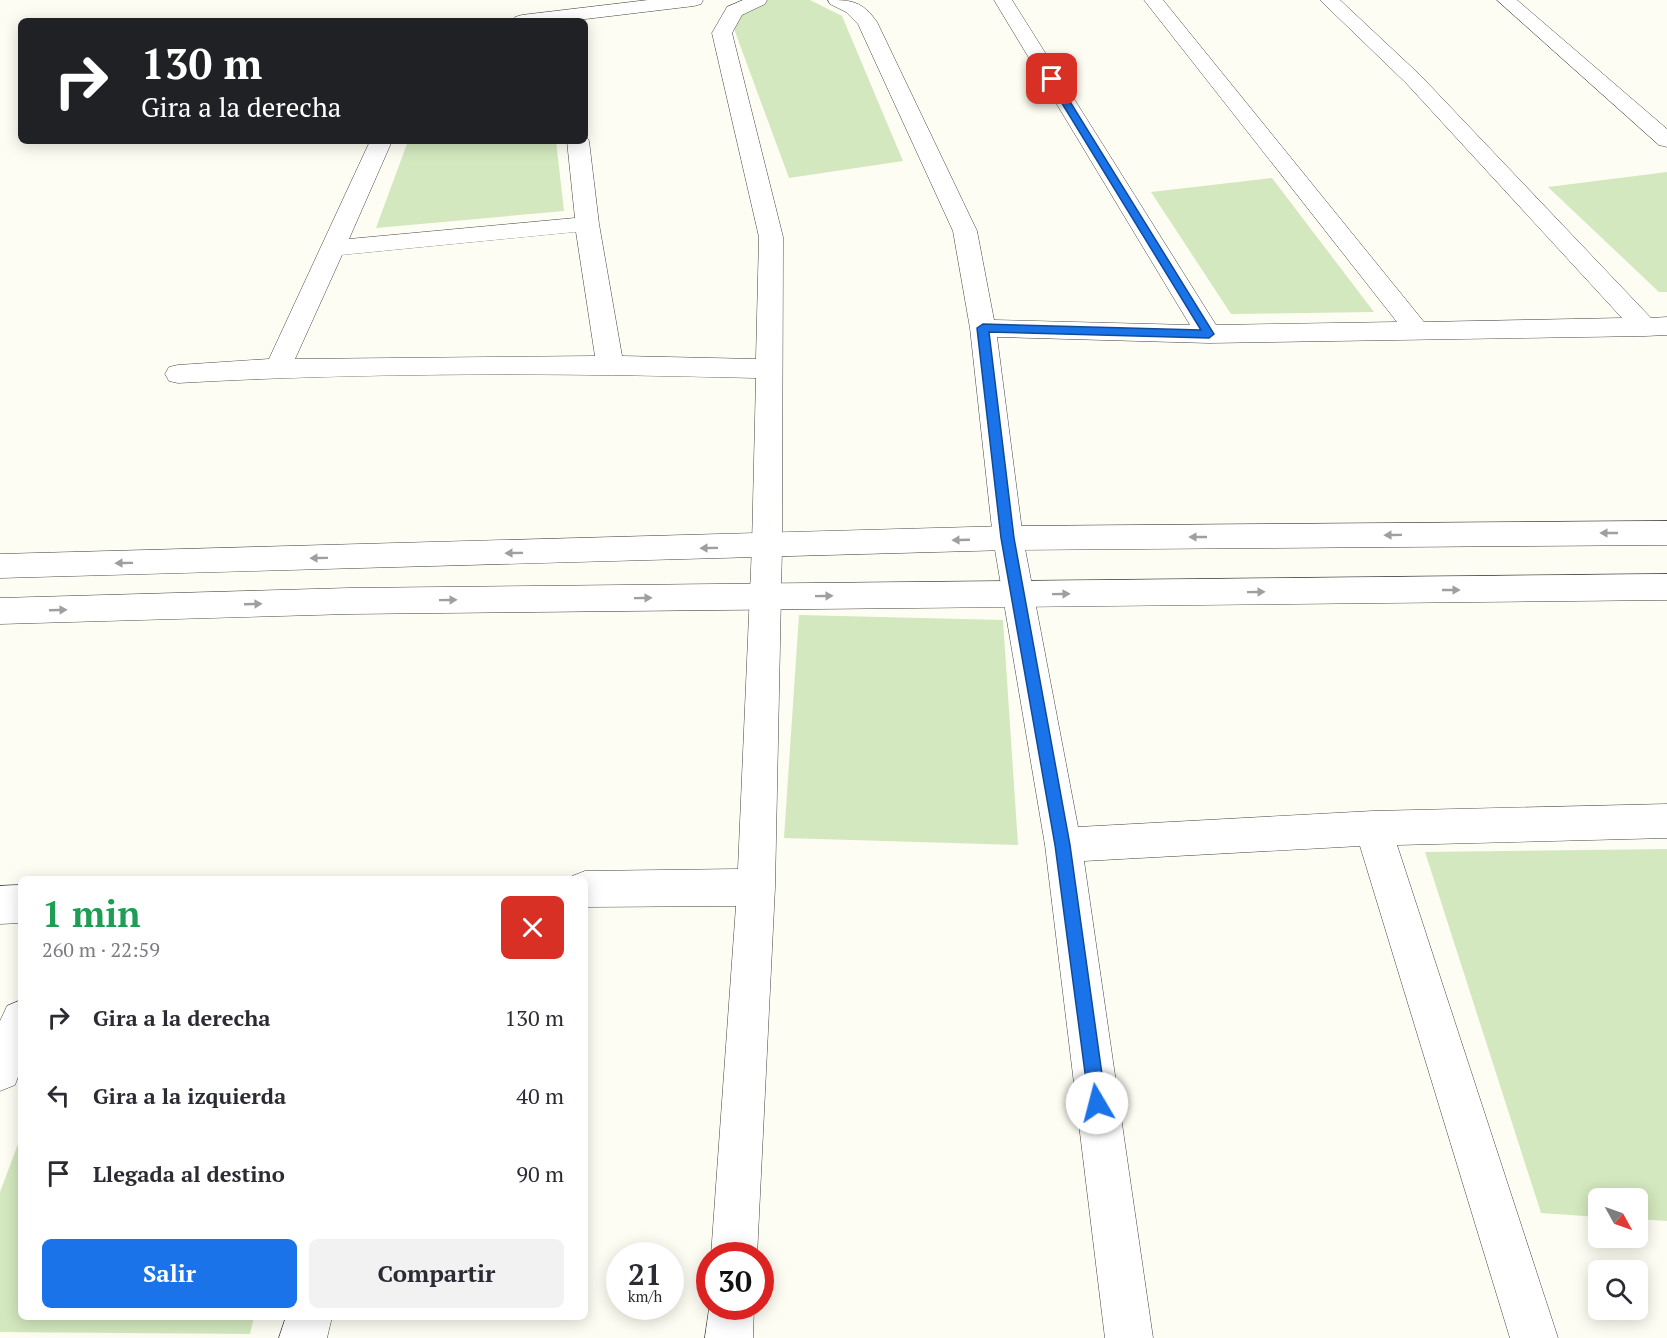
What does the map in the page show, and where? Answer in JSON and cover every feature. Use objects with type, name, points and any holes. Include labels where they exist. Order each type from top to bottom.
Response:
[{"type":"street","points":[[571,18],[694,0]]},
{"type":"street","points":[[735,1242],[756,887],[767,546],[771,237],[722,33],[734,11],[758,0]]},
{"type":"street","points":[[837,0],[853,8],[867,22],[965,231],[983,328],[1008,538],[1063,845],[1129,1338]]},
{"type":"street","points":[[1003,0],[1209,334]]},
{"type":"street","points":[[1154,0],[1416,330]]},
{"type":"street","points":[[1329,0],[1413,79],[1656,326]]},
{"type":"street","points":[[1506,0],[1667,140]]},
{"type":"street","points":[[278,368],[380,144]]},
{"type":"street","points":[[578,144],[587,224],[610,365]]},
{"type":"street","points":[[331,248],[587,224]]},
{"type":"street","points":[[983,328],[1209,334],[1656,326]]},
{"type":"street","points":[[178,374],[278,368],[610,365],[768,369]]},
{"type":"street","points":[[0,566],[1008,538],[1667,532]]},
{"type":"street","points":[[0,612],[349,601],[1667,586]]},
{"type":"street","points":[[1063,845],[1373,828],[1667,821]]},
{"type":"street","points":[[1373,828],[1534,1338]]},
{"type":"street","points":[[588,889],[756,887]]},
{"type":"street","points":[[0,905],[18,904]]},
{"type":"street","points":[[0,1070],[18,1027]]},
{"type":"street","points":[[303,1338],[308,1320]]},
{"type":"street","points":[[729,1338],[730,1320]]},
{"type":"green space","points":[[762,0],[810,0],[842,16],[903,161],[789,178],[730,18]]},
{"type":"green space","points":[[407,144],[556,144],[564,211],[376,228]]},
{"type":"green space","points":[[1667,172],[1667,292],[1659,292],[1548,187]]},
{"type":"green space","points":[[1272,178],[1374,312],[1231,314],[1151,192]]},
{"type":"green space","points":[[799,615],[1003,620],[1018,845],[784,838]]},
{"type":"green space","points":[[1667,849],[1667,1221],[1648,1220],[1648,1188],[1588,1188],[1588,1216],[1541,1213],[1425,852]]},
{"type":"green space","points":[[18,1144],[18,1320],[253,1320],[250,1334],[0,1332],[0,1192]]},
{"type":"route","points":[[1052,79],[1209,334],[983,328],[1008,538],[1063,845],[1097,1103]]}]
